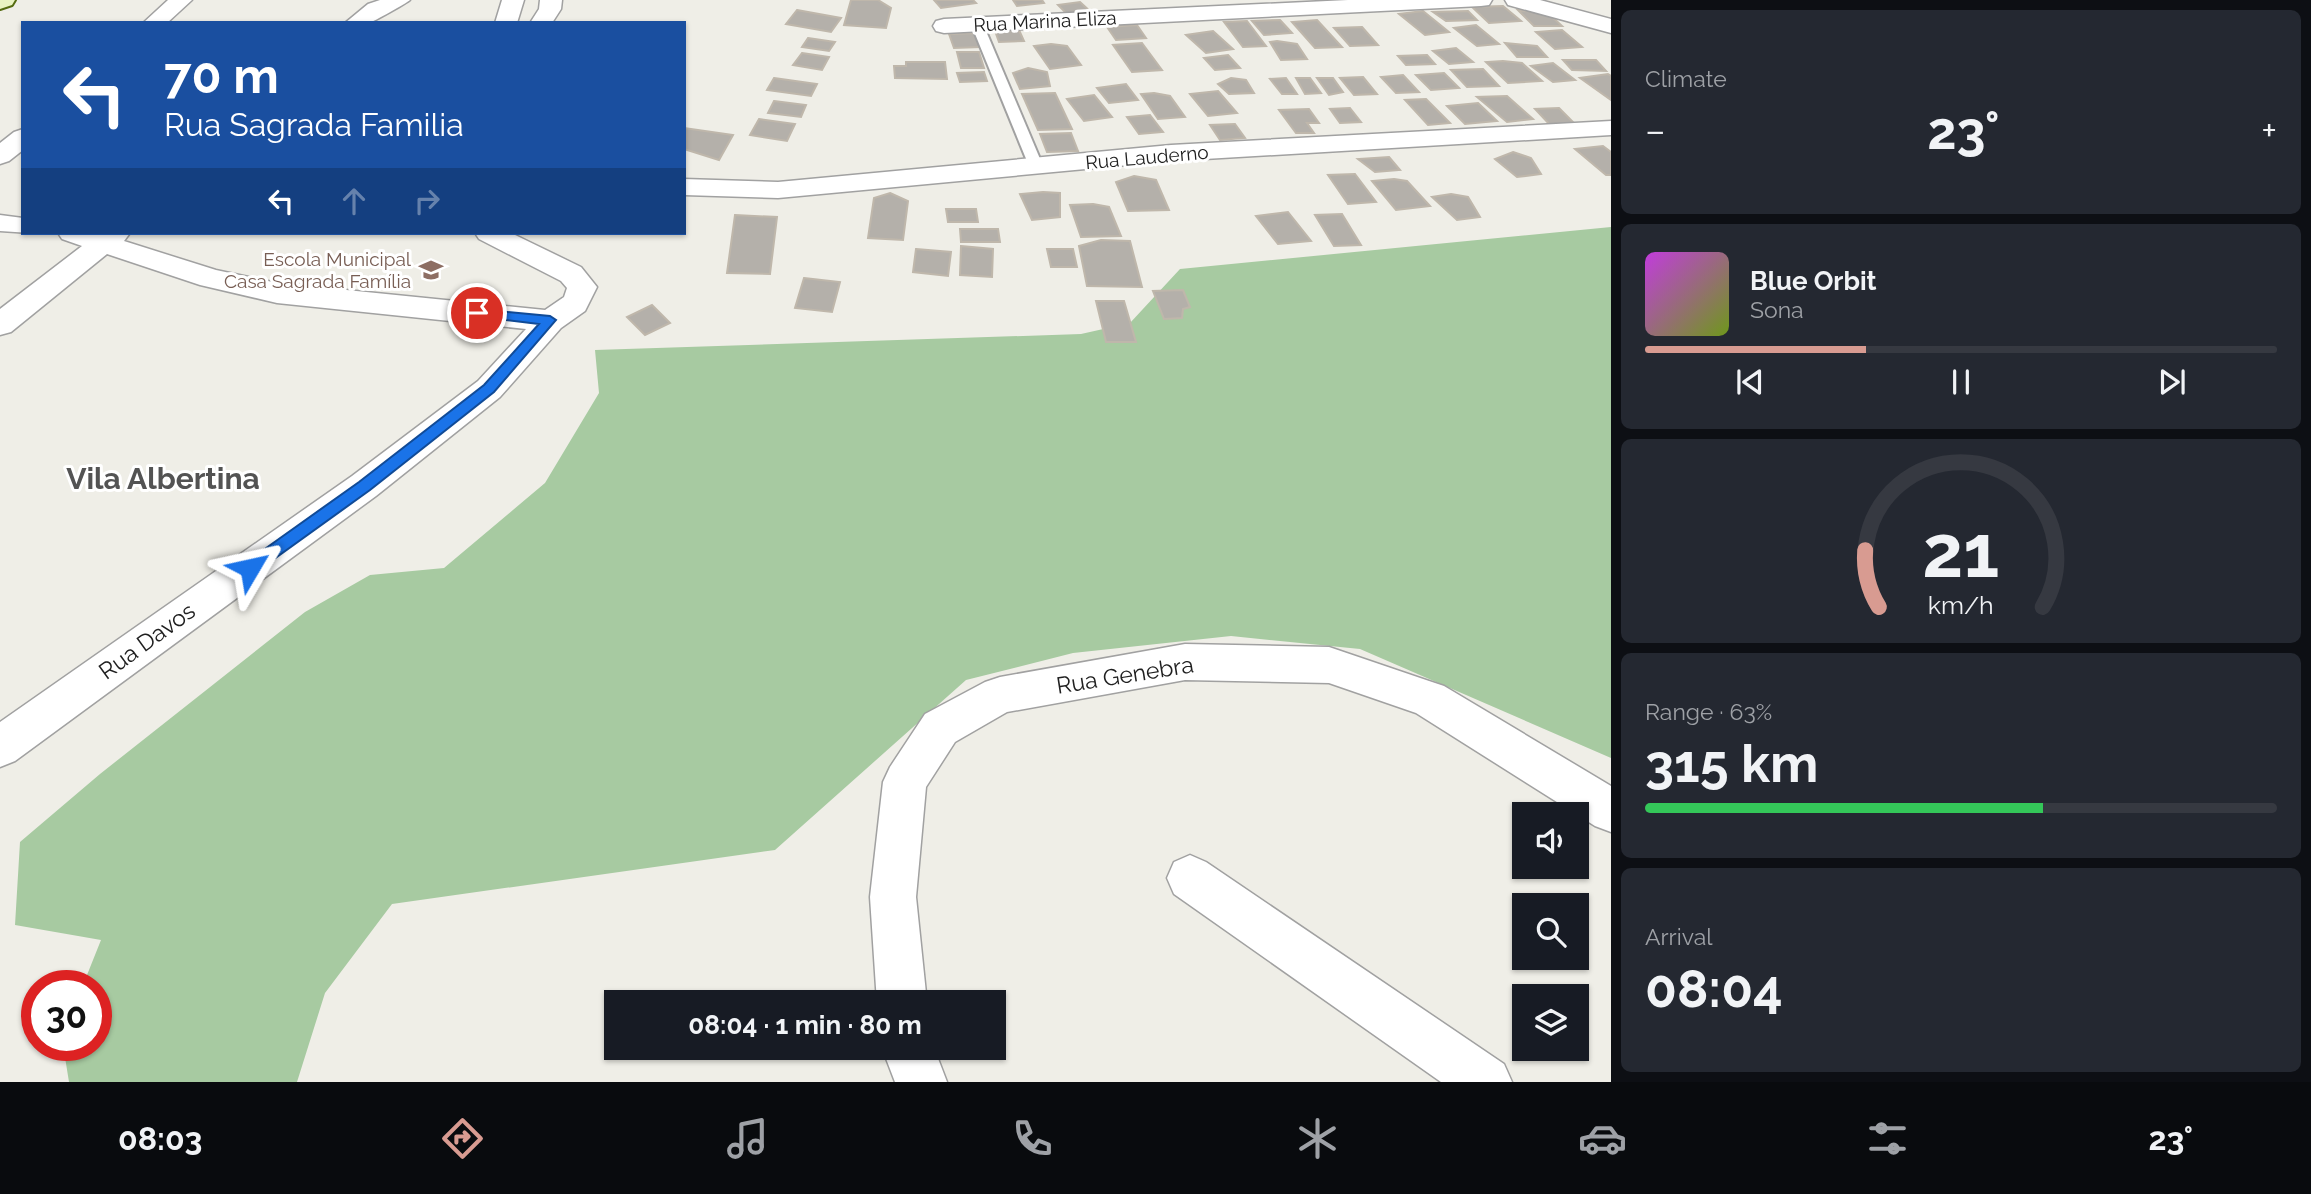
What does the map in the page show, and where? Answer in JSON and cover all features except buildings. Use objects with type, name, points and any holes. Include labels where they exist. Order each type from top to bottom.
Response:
[{"type":"street","points":[[157,21],[181,0]]},
{"type":"street","points":[[359,21],[376,9],[399,0]]},
{"type":"street","points":[[507,21],[513,0]]},
{"type":"street","points":[[542,21],[550,9],[551,0]]},
{"type":"street","name":"Rua Marina Eliza","points":[[944,26],[1481,0]]},
{"type":"street","points":[[1516,0],[1611,26]]},
{"type":"street","points":[[1550,10],[1578,0]]},
{"type":"street","name":"Rua Lauderno","points":[[686,187],[778,190],[1171,153],[1611,128]]},
{"type":"street","points":[[0,156],[21,139]]},
{"type":"street","points":[[0,223],[21,226]]},
{"type":"street","points":[[87,235],[110,238],[210,278],[277,293],[550,320]]},
{"type":"street","name":"Rua Davos","points":[[0,747],[364,486],[489,389],[550,320],[568,311],[580,299],[582,286],[571,274],[493,235]]},
{"type":"street","points":[[0,325],[110,238]]},
{"type":"street","name":"Rua Genebra","points":[[901,990],[893,897],[905,782],[940,728],[1000,695],[1185,662],[1329,665],[1429,699],[1611,811]]},
{"type":"street","points":[[1191,878],[1486,1082]]},
{"type":"street","points":[[913,1060],[921,1082]]},
{"type":"lane","points":[[977,24],[1035,166]]},
{"type":"green space","points":[[1611,227],[1611,758],[1360,649],[1231,636],[1073,653],[966,680],[775,850],[392,904],[325,993],[297,1082],[69,1082],[66,1061],[112,1061],[112,970],[89,970],[101,940],[15,925],[20,842],[100,774],[305,612],[370,575],[444,568],[545,483],[599,393],[595,350],[1081,334],[1130,323],[1180,269]]},
{"type":"place","name":"Escola Municipal Casa Sagrada Família","points":[[431,270]]},
{"type":"district","name":"Vila Albertina","points":[[163,479]]},
{"type":"route","points":[[250,568],[364,486],[489,389],[550,320],[477,313]]}]
